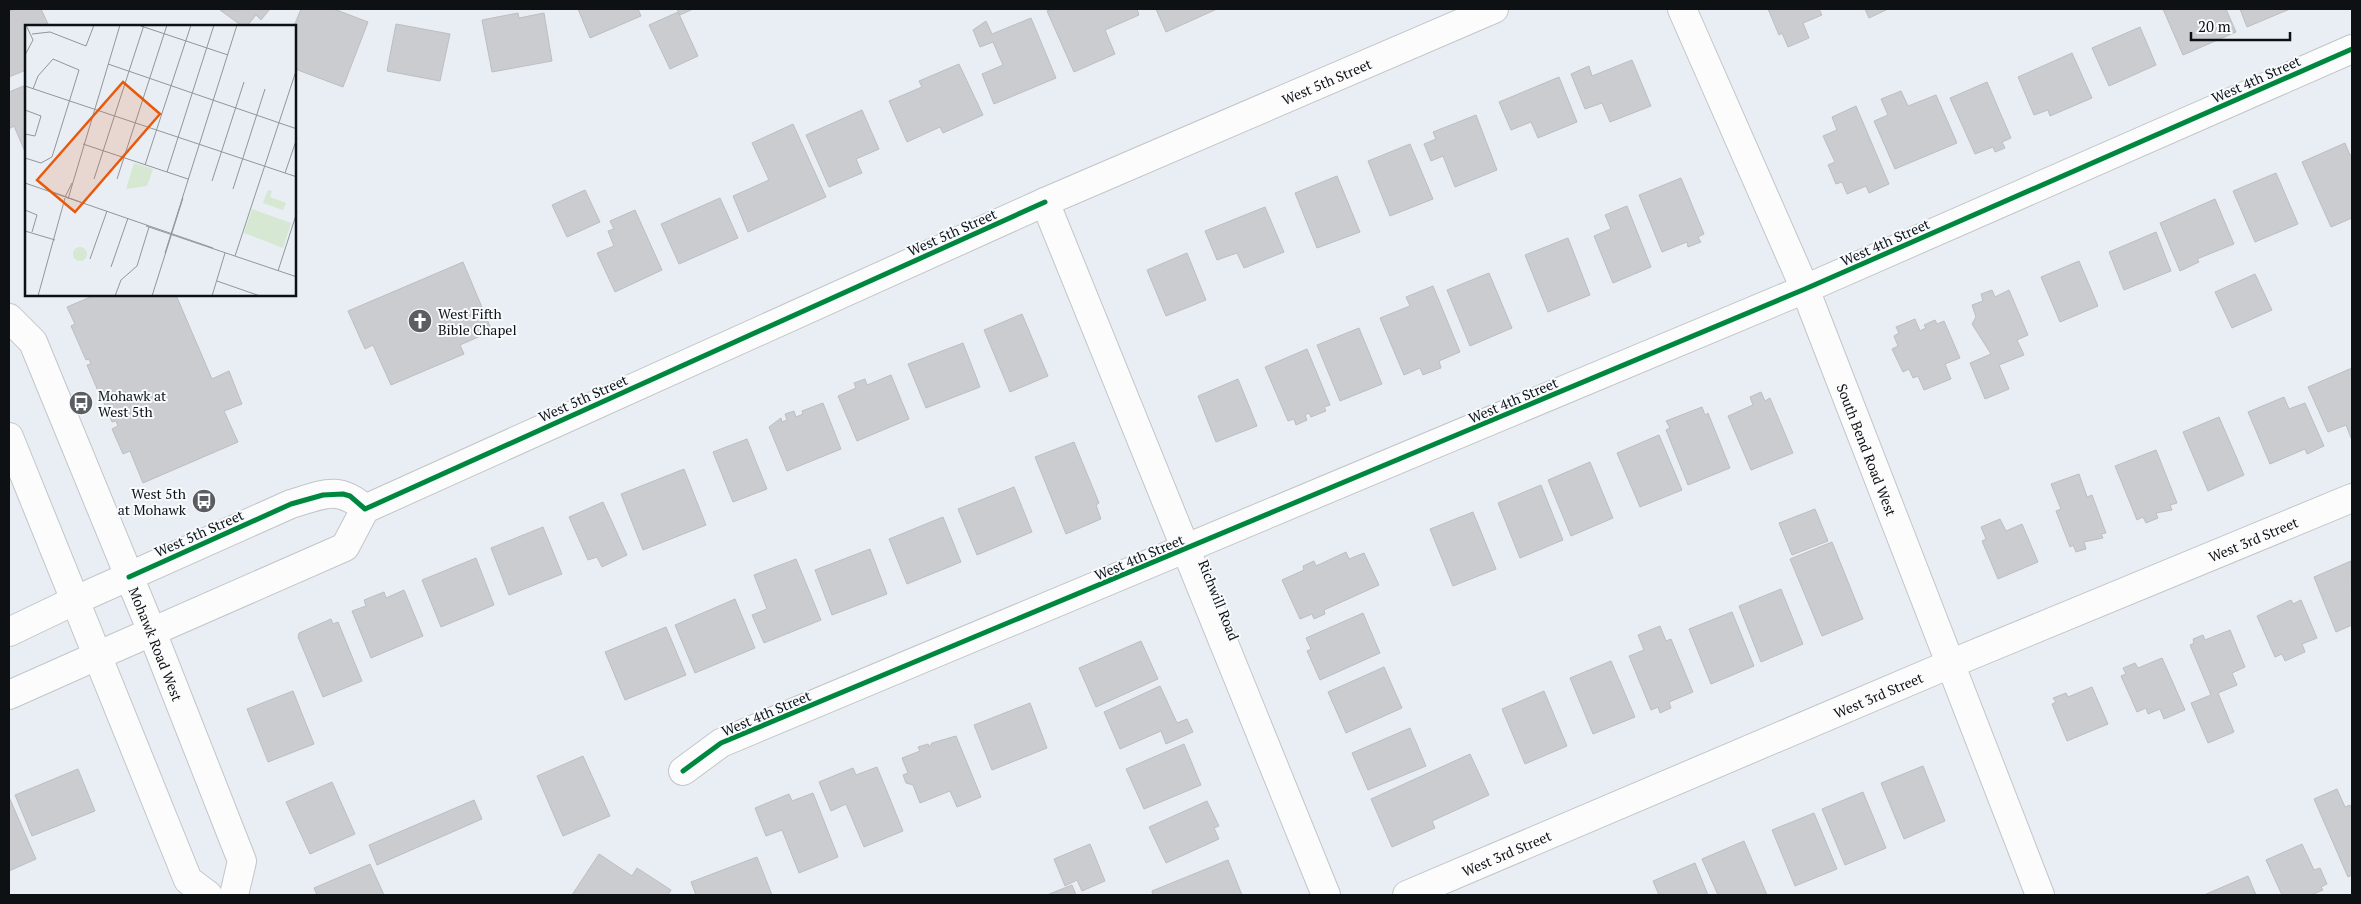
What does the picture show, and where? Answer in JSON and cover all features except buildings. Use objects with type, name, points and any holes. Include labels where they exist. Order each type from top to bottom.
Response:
[{"type":"street","name":"West 5th Street","points":[[9,632],[291,504],[323,495],[343,494],[350,496],[365,509],[1045,202],[1494,9]]},
{"type":"street","name":"South Bend Road West","points":[[1682,9],[1805,289],[2040,895]]},
{"type":"street","name":"West 4th Street","points":[[683,771],[721,743],[1805,289],[2352,49]]},
{"type":"street","name":"Richwill Road","points":[[1045,202],[1326,895]]},
{"type":"street","name":"Mohawk Road West","points":[[9,318],[33,342],[152,632],[242,861],[234,895]]},
{"type":"street","points":[[9,437],[99,655],[188,880],[208,895]]},
{"type":"street","name":"West 3rd Street","points":[[1407,895],[1950,664],[2352,498]]},
{"type":"street","points":[[9,695],[345,547],[365,509]]},
{"type":"cycle path","points":[[683,771],[721,743],[1805,289],[2352,49]]},
{"type":"cycle path","points":[[129,577],[291,504],[323,495],[343,494],[350,496],[365,509],[1045,202]]},
{"type":"place","name":"West Fifth Bible Chapel","points":[[420,321]]},
{"type":"place","name":"Mohawk at West 5th","points":[[81,403]]},
{"type":"place","name":"West 5th at Mohawk","points":[[204,501]]}]
